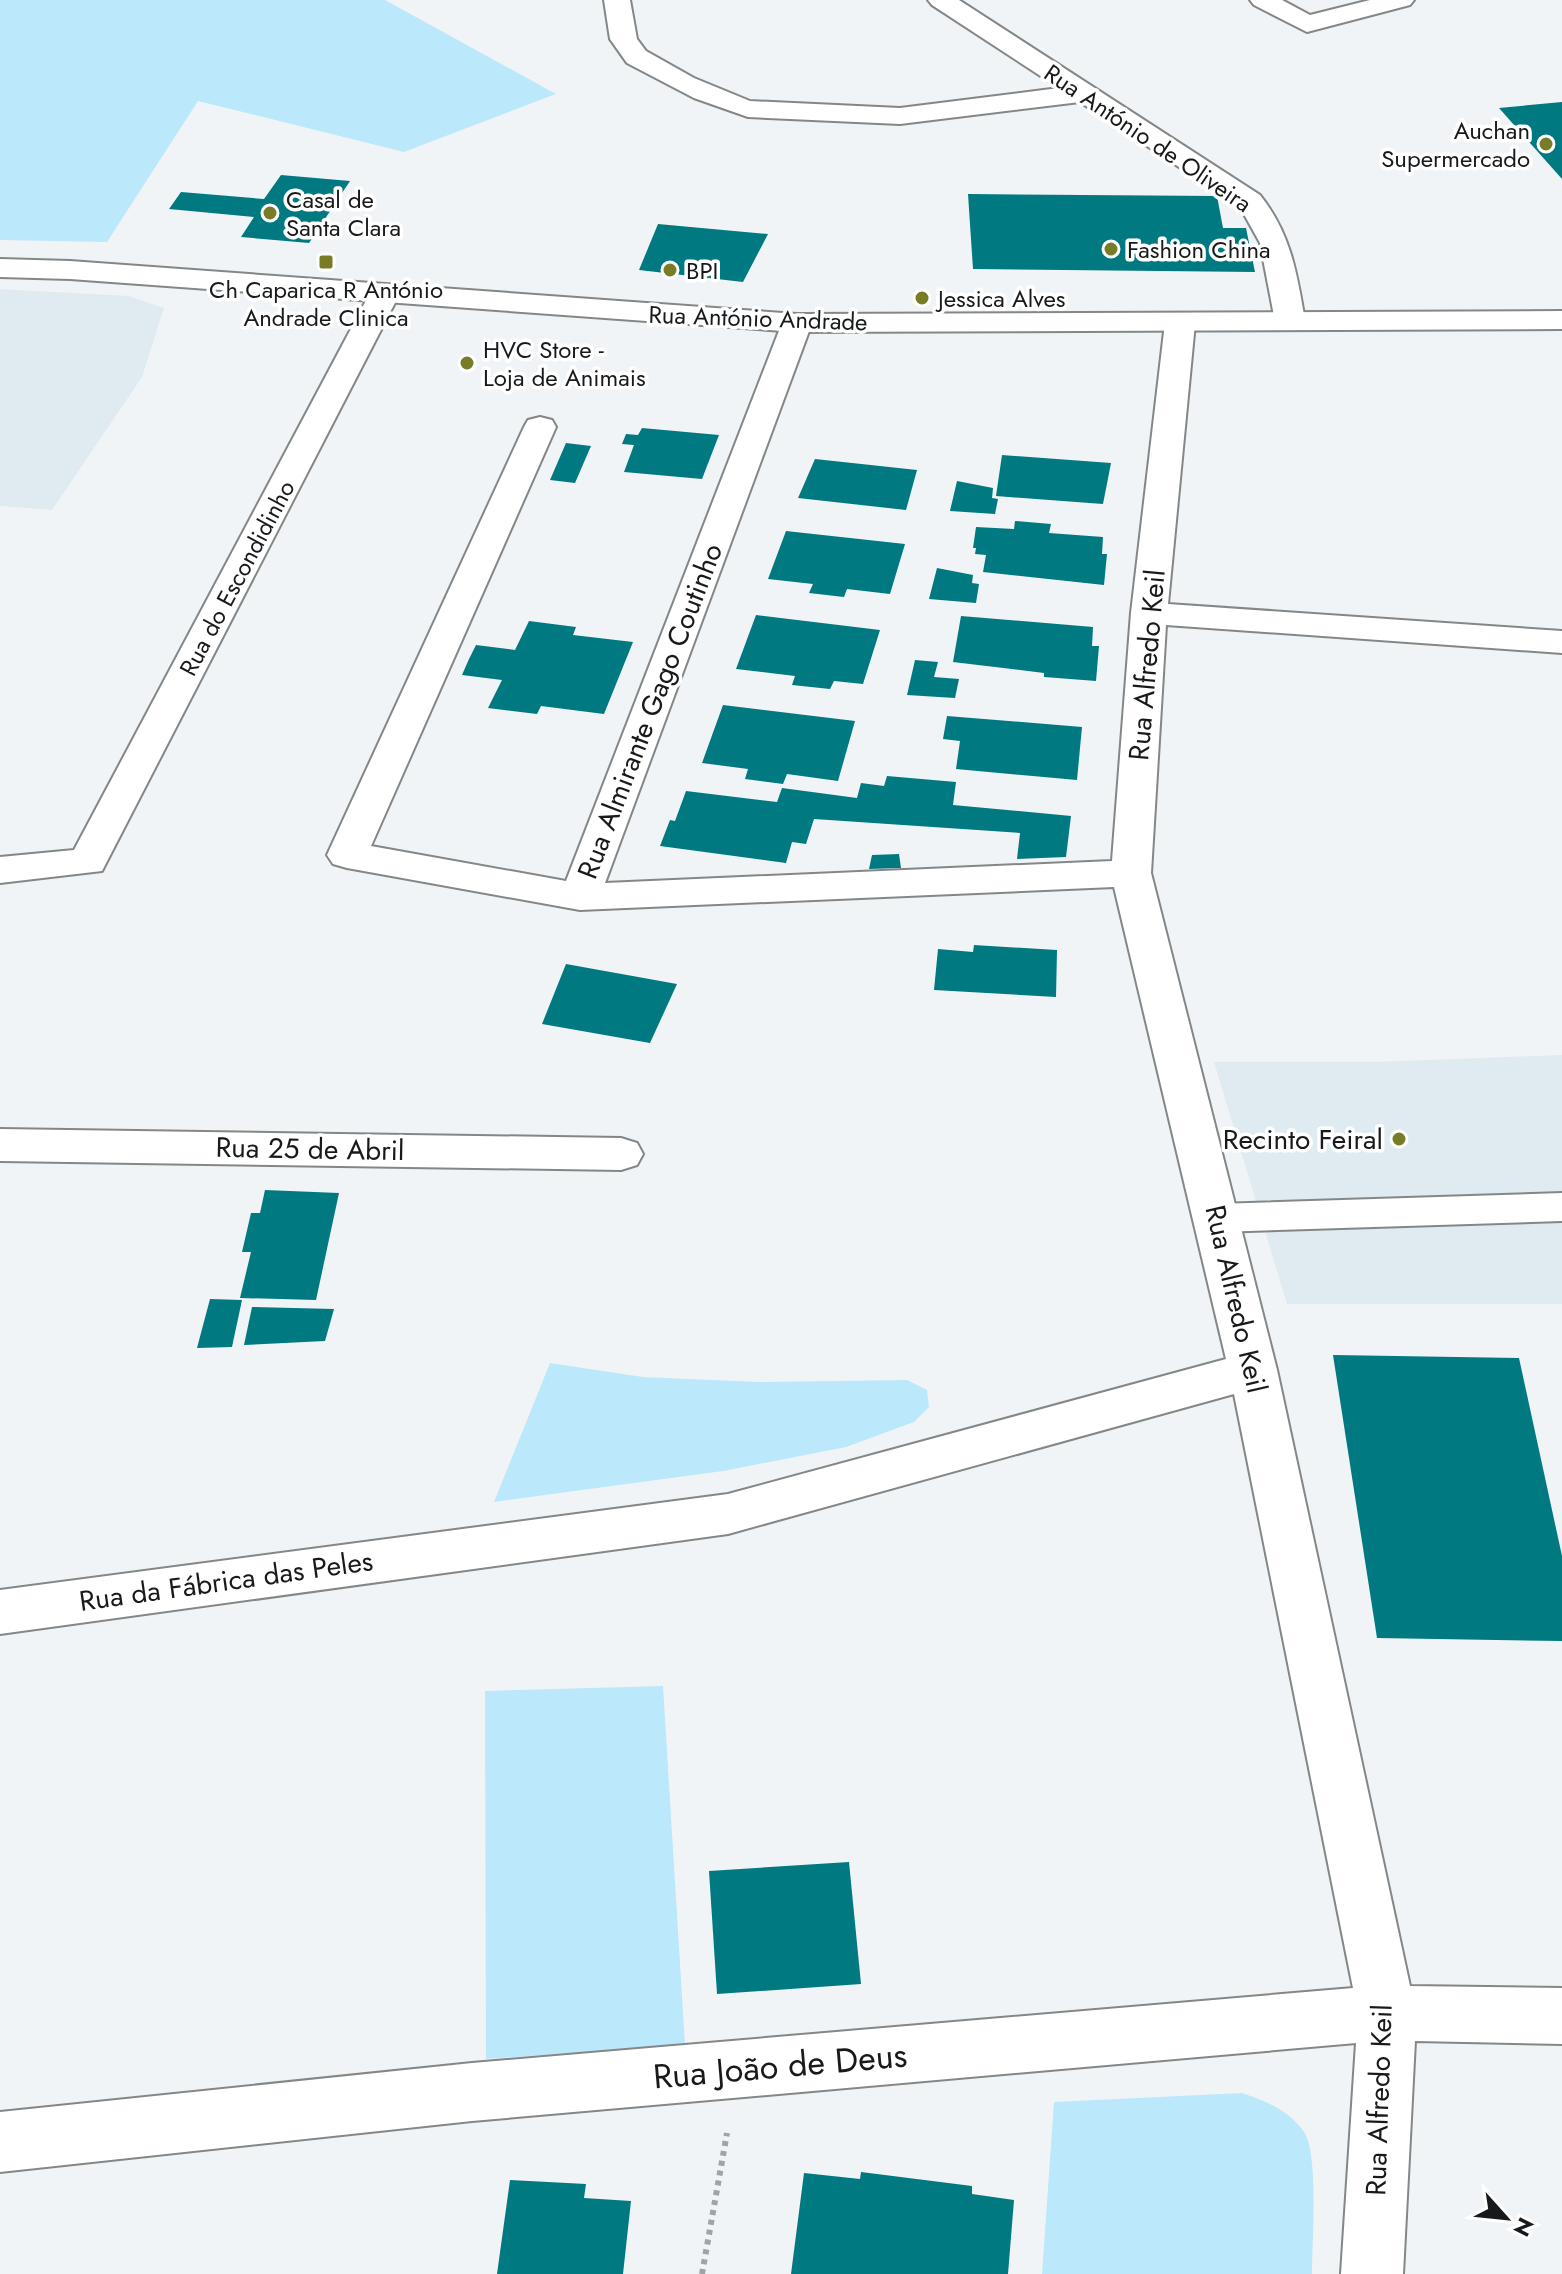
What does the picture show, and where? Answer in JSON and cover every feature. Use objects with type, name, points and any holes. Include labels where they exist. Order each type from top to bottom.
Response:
[{"type":"street","points":[[617,0],[624,40],[635,56],[725,102],[748,109],[900,116],[1080,94]]},
{"type":"street","name":"Rua António de Oliveira","points":[[941,0],[1080,94],[1250,201],[1275,236],[1290,321]]},
{"type":"street","points":[[1263,0],[1307,24],[1401,0]]},
{"type":"street","name":"Rua António Andrade","points":[[0,268],[85,271],[797,323],[1562,320]]},
{"type":"street","name":"Rua do Escondidinho","points":[[0,870],[88,862],[385,293]]},
{"type":"street","name":"Rua António Andrade","points":[[1518,319],[1562,312]]},
{"type":"street","name":"Rua Almirante Gago Coutinho","points":[[797,323],[580,897],[1131,873]]},
{"type":"street","name":"Rua Alfredo Keil","points":[[1180,323],[1149,613],[1131,873],[1253,1370],[1387,2013],[1372,2274]]},
{"type":"street","points":[[540,427],[347,855],[580,897]]},
{"type":"street","points":[[1149,613],[1562,642]]},
{"type":"street","name":"Rua 25 de Abril","points":[[0,1145],[621,1154]]},
{"type":"street","name":"Rua da Fábrica das Peles","points":[[0,1612],[728,1514],[1253,1370]]},
{"type":"street","name":"Rua João de Deus","points":[[0,2142],[472,2092],[1387,2013],[1562,2016]]},
{"type":"lane","points":[[1218,1218],[1562,1207]]},
{"type":"path","points":[[702,2274],[738,2069]]},
{"type":"shaded area","points":[[0,0],[385,0],[556,94],[404,152],[198,101],[107,242],[0,240]]},
{"type":"shaded area","points":[[0,289],[129,296],[164,308],[142,377],[52,510],[0,506]]},
{"type":"shaded area","name":"Recinto Feiral","points":[[1562,1055],[1562,1304],[1287,1304],[1214,1062],[1375,1062]]},
{"type":"shaded area","points":[[550,1363],[643,1377],[758,1382],[907,1380],[927,1390],[929,1407],[914,1422],[846,1447],[723,1471],[494,1502]]},
{"type":"shaded area","points":[[663,1686],[685,2045],[486,2059],[485,1691]]},
{"type":"shaded area","points":[[1242,2093],[1284,2112],[1298,2124],[1309,2143],[1313,2179],[1312,2274],[1042,2274],[1054,2102]]},
{"type":"building","name":"Auchan Supermercado","points":[[1562,102],[1562,179],[1499,108]]},
{"type":"building","name":"Casal de Santa Clara","points":[[281,175],[350,181],[309,243],[241,237],[254,217],[169,209],[181,192],[264,199]]},
{"type":"building","name":"Fashion China","points":[[968,194],[1217,196],[1223,228],[1246,228],[1255,272],[973,269]]},
{"type":"building","points":[[658,224],[768,234],[743,282],[639,270]]},
{"type":"building","points":[[642,428],[719,435],[702,479],[624,472],[634,445],[622,444],[626,434],[638,435]]},
{"type":"building","points":[[566,443],[591,446],[575,483],[550,480]]},
{"type":"building","points":[[1002,455],[1111,463],[1103,504],[996,496]]},
{"type":"building","points":[[815,459],[917,470],[906,510],[798,498]]},
{"type":"building","points":[[957,481],[993,488],[992,498],[998,499],[995,514],[950,511]]},
{"type":"building","points":[[1015,521],[1051,524],[1049,533],[1103,537],[1102,554],[1107,554],[1104,585],[983,572],[986,555],[975,554],[976,548],[973,548],[976,527],[1014,529]]},
{"type":"building","points":[[786,531],[905,544],[890,594],[847,589],[844,597],[809,593],[813,584],[768,579]]},
{"type":"building","points":[[937,568],[973,575],[972,583],[979,584],[976,603],[929,599]]},
{"type":"building","points":[[756,615],[880,630],[863,684],[834,681],[830,689],[792,685],[795,676],[736,669]]},
{"type":"building","points":[[961,616],[1093,627],[1092,646],[1099,646],[1096,681],[1044,677],[1044,673],[953,662]]},
{"type":"building","points":[[529,621],[576,627],[573,635],[633,642],[604,714],[541,706],[537,714],[488,708],[502,680],[462,675],[469,659],[476,645],[515,650]]},
{"type":"building","points":[[915,660],[938,662],[934,677],[959,679],[955,698],[907,695]]},
{"type":"building","points":[[723,705],[855,721],[838,781],[787,774],[783,784],[745,779],[748,769],[702,763]]},
{"type":"building","points":[[947,716],[1082,727],[1077,780],[956,769],[960,741],[943,739]]},
{"type":"building","points":[[887,776],[956,782],[953,805],[1071,816],[1066,857],[1017,859],[1020,833],[814,819],[806,844],[792,842],[786,863],[660,846],[670,820],[675,821],[686,791],[777,802],[782,788],[857,798],[861,783],[884,786]]},
{"type":"building","points":[[899,854],[901,868],[869,869],[872,855]]},
{"type":"building","points":[[974,945],[1057,950],[1056,997],[934,990],[938,949],[973,952]]},
{"type":"building","points":[[566,964],[677,984],[650,1043],[542,1024]]},
{"type":"building","points":[[265,1190],[339,1193],[316,1300],[240,1298],[251,1252],[242,1252],[251,1213],[260,1213]]},
{"type":"building","points":[[210,1299],[242,1300],[232,1347],[197,1348]]},
{"type":"building","points":[[252,1307],[334,1309],[325,1341],[244,1345]]},
{"type":"building","points":[[1333,1355],[1519,1358],[1562,1556],[1562,1641],[1377,1638]]},
{"type":"building","points":[[849,1862],[861,1984],[717,1994],[709,1871]]},
{"type":"building","points":[[861,2172],[972,2186],[972,2194],[1014,2200],[1008,2274],[791,2274],[804,2173],[860,2179]]},
{"type":"building","points":[[510,2180],[586,2184],[584,2198],[631,2201],[623,2274],[497,2274]]},
{"type":"place","name":"Auchan Supermercado","points":[[1546,144]]},
{"type":"place","name":"Casal de Santa Clara","points":[[270,213]]},
{"type":"place","name":"Fashion China","points":[[1111,249]]},
{"type":"place","name":"Ch Caparica R António Andrade Clinica","points":[[326,262]]},
{"type":"place","name":"BPI","points":[[670,270]]},
{"type":"place","name":"Jessica Alves","points":[[922,298]]},
{"type":"place","name":"HVC Store - Loja de Animais","points":[[467,363]]},
{"type":"place","name":"Recinto Feiral","points":[[1399,1139]]}]
